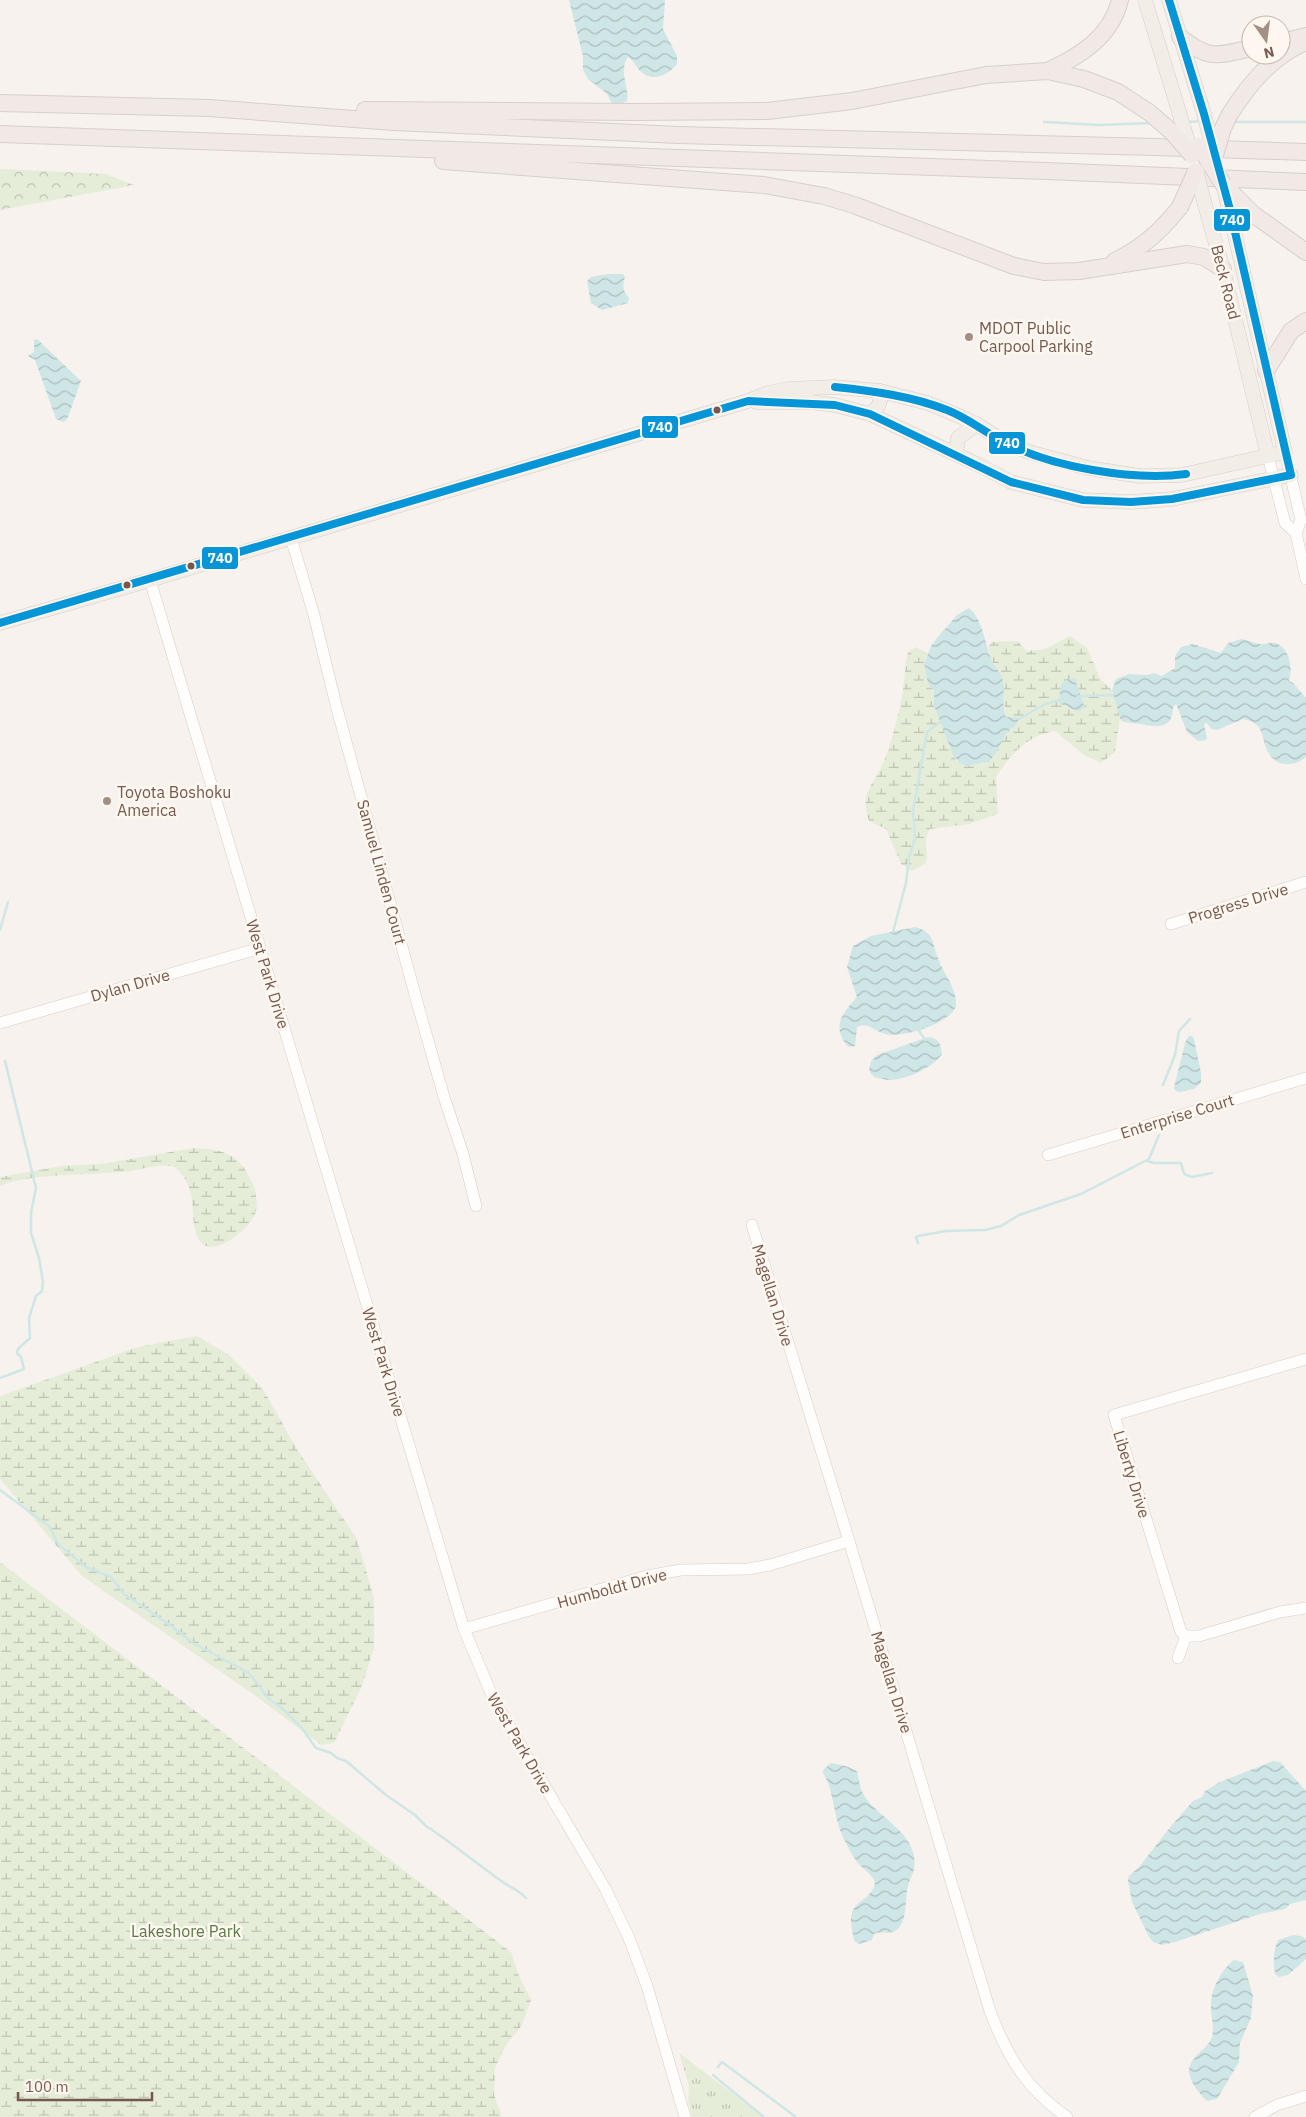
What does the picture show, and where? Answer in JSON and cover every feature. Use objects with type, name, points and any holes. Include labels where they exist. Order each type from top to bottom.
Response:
[{"type":"highway","points":[[1048,71],[1083,52],[1096,42],[1110,25],[1120,0]]},
{"type":"highway","points":[[1291,40],[1306,36]]},
{"type":"highway","points":[[1180,37],[1198,50],[1211,55],[1241,50]]},
{"type":"highway","points":[[1079,271],[1112,262],[1139,249],[1165,226],[1180,207],[1205,165],[1222,128],[1245,91],[1270,63],[1306,42]]},
{"type":"highway","points":[[0,103],[209,108],[636,112],[767,111],[852,101],[986,75],[1048,71],[1084,79],[1118,92],[1150,112],[1246,207],[1277,233],[1306,252]]},
{"type":"highway","points":[[209,108],[394,122],[679,135],[1155,146],[1306,152]]},
{"type":"highway","points":[[1180,112],[1205,165],[1229,206]]},
{"type":"highway","points":[[1204,114],[1206,205]]},
{"type":"highway","points":[[0,134],[1306,182]]},
{"type":"highway","points":[[372,148],[420,159],[773,186],[824,196],[854,205],[1014,266],[1044,272],[1079,271],[1187,254],[1204,257],[1223,269]]},
{"type":"highway","points":[[1266,371],[1291,331],[1306,321]]},
{"type":"main road","points":[[1145,0],[1180,112]]},
{"type":"main road","points":[[1169,0],[1204,114]]},
{"type":"main road","name":"Beck Road","points":[[1206,205],[1268,456]]},
{"type":"main road","name":"Beck Road","points":[[1229,206],[1285,452]]},
{"type":"main road","points":[[0,622],[150,580],[789,389],[834,387],[880,391],[928,403],[977,424],[1003,441],[1029,452],[1088,468],[1140,476],[1182,475],[1285,452]]},
{"type":"main road","points":[[870,414],[878,408],[881,401],[880,391]]},
{"type":"main road","points":[[748,401],[835,405],[870,414],[1011,482],[1083,500],[1131,502],[1172,499],[1291,474]]},
{"type":"main road","points":[[956,454],[958,438],[977,424]]},
{"type":"street","name":"Beck Road","points":[[1285,452],[1301,520],[1296,533],[1306,579]]},
{"type":"street","name":"Beck Road","points":[[1268,456],[1285,523],[1296,533]]},
{"type":"street","name":"Samuel Linden Court","points":[[291,538],[314,615],[336,705],[419,1009],[444,1097],[463,1154],[476,1206]]},
{"type":"street","name":"West Park Drive","points":[[150,580],[464,1629],[477,1664],[494,1700],[618,1914],[647,1986],[685,2117]]},
{"type":"street","name":"Progress Drive","points":[[1171,924],[1306,882]]},
{"type":"street","name":"Dylan Drive","points":[[0,1023],[260,948]]},
{"type":"street","name":"Enterprise Court","points":[[1048,1155],[1306,1078]]},
{"type":"street","name":"Magellan Drive","points":[[752,1226],[990,2010],[1001,2040],[1023,2078],[1048,2103],[1067,2117]]},
{"type":"street","name":"Liberty Drive","points":[[1186,1636],[1178,1627],[1114,1415],[1306,1359]]},
{"type":"street","name":"Humboldt Drive","points":[[464,1629],[647,1576],[681,1570],[748,1569],[770,1565],[849,1542]]},
{"type":"street","points":[[1178,1658],[1186,1636],[1199,1636],[1280,1612],[1306,1608]]},
{"type":"street","points":[[1255,2117],[1277,2105],[1306,2096]]},
{"type":"green space","points":[[0,169],[106,174],[134,185],[0,210]]},
{"type":"green space","points":[[1070,636],[1087,648],[1101,680],[1112,690],[1120,717],[1115,752],[1101,763],[1084,755],[1055,731],[1036,737],[1020,747],[996,777],[998,814],[969,824],[930,829],[926,837],[926,863],[912,871],[901,864],[886,829],[869,821],[866,811],[869,789],[884,761],[898,717],[908,652],[916,647],[927,653],[924,664],[928,684],[934,691],[934,706],[956,760],[967,766],[987,763],[996,753],[1008,729],[1015,726],[1016,717],[1006,717],[1003,681],[991,660],[988,647],[992,642],[1017,641],[1027,651],[1045,649]],"holes":[[[1075,679],[1085,708],[1066,707],[1060,703],[1061,684]]]},
{"type":"green space","points":[[194,1148],[223,1152],[237,1160],[248,1175],[256,1195],[256,1211],[250,1222],[237,1235],[216,1247],[210,1247],[199,1240],[194,1225],[189,1186],[181,1173],[171,1166],[159,1166],[124,1172],[60,1175],[27,1179],[0,1186],[0,1177],[61,1166],[101,1164]]},
{"type":"green space","points":[[197,1336],[229,1355],[263,1389],[298,1451],[357,1539],[374,1598],[374,1648],[362,1686],[334,1743],[321,1745],[253,1694],[82,1576],[0,1479],[0,1396],[138,1347]]},
{"type":"green space","name":"Lakeshore Park","points":[[0,1562],[511,1952],[519,1976],[531,2000],[522,2025],[505,2047],[495,2068],[494,2095],[502,2117],[0,2117]]},
{"type":"green space","points":[[679,2053],[764,2117],[692,2117],[688,2100],[689,2086]]},
{"type":"water","points":[[569,0],[665,0],[663,29],[677,56],[677,64],[667,73],[653,77],[642,72],[628,57],[624,68],[627,101],[618,105],[611,102],[607,94],[588,79],[583,70],[583,56]]},
{"type":"water","points":[[623,274],[625,277],[625,293],[629,298],[628,303],[602,310],[591,303],[587,281],[591,277]]},
{"type":"water","points":[[37,339],[81,381],[68,417],[64,422],[56,419],[35,360],[28,356],[34,352],[34,340]]},
{"type":"water","points":[[969,608],[978,619],[989,654],[1002,678],[1006,717],[1016,717],[1019,719],[1015,726],[1006,733],[989,762],[967,766],[960,763],[953,755],[934,706],[934,691],[928,684],[924,664],[936,639],[957,615]]},
{"type":"water","points":[[1241,639],[1260,644],[1276,643],[1287,654],[1291,670],[1289,681],[1306,698],[1306,757],[1302,760],[1293,764],[1278,762],[1270,755],[1260,729],[1251,721],[1243,719],[1217,730],[1211,729],[1206,722],[1204,725],[1206,740],[1198,741],[1187,732],[1176,704],[1173,707],[1170,720],[1163,725],[1153,726],[1121,721],[1112,690],[1116,679],[1129,674],[1147,675],[1154,673],[1162,676],[1175,668],[1175,656],[1181,647],[1193,644],[1221,653],[1228,643]]},
{"type":"water","points":[[1068,679],[1075,679],[1085,708],[1077,711],[1059,703],[1061,684]]},
{"type":"water","points":[[915,927],[926,932],[931,938],[940,964],[956,999],[953,1012],[946,1018],[925,1028],[902,1034],[885,1034],[865,1026],[857,1027],[855,1046],[848,1047],[840,1033],[839,1026],[843,1015],[857,997],[847,967],[853,946],[871,936]]},
{"type":"water","points":[[1189,1036],[1192,1036],[1194,1039],[1201,1073],[1201,1083],[1194,1089],[1178,1092],[1174,1089],[1175,1083],[1186,1040]]},
{"type":"water","points":[[928,1037],[939,1042],[941,1047],[942,1054],[933,1064],[912,1075],[890,1080],[874,1077],[869,1071],[871,1061],[877,1055]]},
{"type":"water","points":[[1273,1761],[1280,1762],[1306,1791],[1306,1900],[1290,1904],[1285,1909],[1260,1914],[1175,1942],[1162,1945],[1153,1942],[1132,1902],[1128,1881],[1129,1876],[1139,1867],[1193,1801],[1202,1797],[1205,1791],[1220,1782]]},
{"type":"water","points":[[831,1763],[846,1766],[857,1771],[865,1797],[905,1837],[911,1846],[914,1857],[914,1869],[908,1888],[901,1925],[893,1932],[874,1934],[872,1940],[859,1944],[854,1941],[851,1916],[857,1905],[874,1888],[875,1882],[855,1859],[842,1835],[827,1780],[823,1773],[823,1770]]},
{"type":"water","points":[[1293,1935],[1306,1939],[1306,1959],[1288,1975],[1279,1977],[1275,1974],[1274,1965],[1276,1944],[1278,1940]]},
{"type":"water","points":[[1234,1960],[1243,1962],[1253,1996],[1251,2018],[1240,2043],[1239,2062],[1217,2099],[1207,2101],[1198,2092],[1191,2080],[1190,2066],[1195,2057],[1210,2042],[1213,2029],[1211,2003],[1213,1991],[1222,1973]]},
{"type":"waterway","points":[[1187,122],[1202,121]]},
{"type":"waterway","points":[[1044,122],[1099,125],[1152,123]]},
{"type":"waterway","points":[[1232,122],[1306,122]]},
{"type":"waterway","points":[[1078,696],[1113,695]]},
{"type":"waterway","points":[[1019,719],[1045,704],[1063,699]]},
{"type":"waterway","points":[[893,932],[906,883],[909,857],[915,839],[913,811],[927,732],[940,722]]},
{"type":"waterway","points":[[0,930],[8,902]]},
{"type":"waterway","points":[[1163,1085],[1175,1055],[1179,1031],[1190,1019]]},
{"type":"waterway","points":[[917,1027],[925,1040]]},
{"type":"waterway","points":[[0,1378],[24,1369],[21,1357],[17,1353],[18,1349],[30,1338],[29,1318],[36,1296],[42,1291],[43,1282],[39,1258],[31,1233],[31,1213],[36,1188],[5,1061]]},
{"type":"waterway","points":[[918,1243],[916,1237],[918,1236],[946,1231],[985,1230],[1001,1226],[1019,1215],[1081,1194],[1149,1159],[1159,1135]]},
{"type":"waterway","points":[[1147,1161],[1154,1163],[1181,1163],[1184,1174],[1192,1177],[1212,1173]]},
{"type":"waterway","points":[[0,1490],[49,1526],[59,1545],[86,1567],[111,1577],[124,1594],[193,1643],[249,1673],[268,1698],[283,1709],[301,1727],[316,1748],[346,1761],[386,1795],[415,1815],[427,1827],[504,1883],[519,1891],[526,1898]]},
{"type":"waterway","points":[[718,2067],[722,2062],[796,2117]]},
{"type":"waterway","points":[[713,2075],[764,2117]]},
{"type":"transit line","name":"740","points":[[0,623],[748,401],[835,405],[870,414],[1011,482],[1083,500],[1131,502],[1172,499],[1291,475],[1229,206],[1204,114],[1169,0]]},
{"type":"transit line","name":"740","points":[[835,387],[892,395],[933,405],[955,413],[1023,451],[1068,465],[1117,474],[1165,476],[1186,474]]},
{"type":"place","name":"MDOT Public Carpool Parking","points":[[969,337]]},
{"type":"place","name":"Toyota Boshoku America","points":[[107,801]]}]
